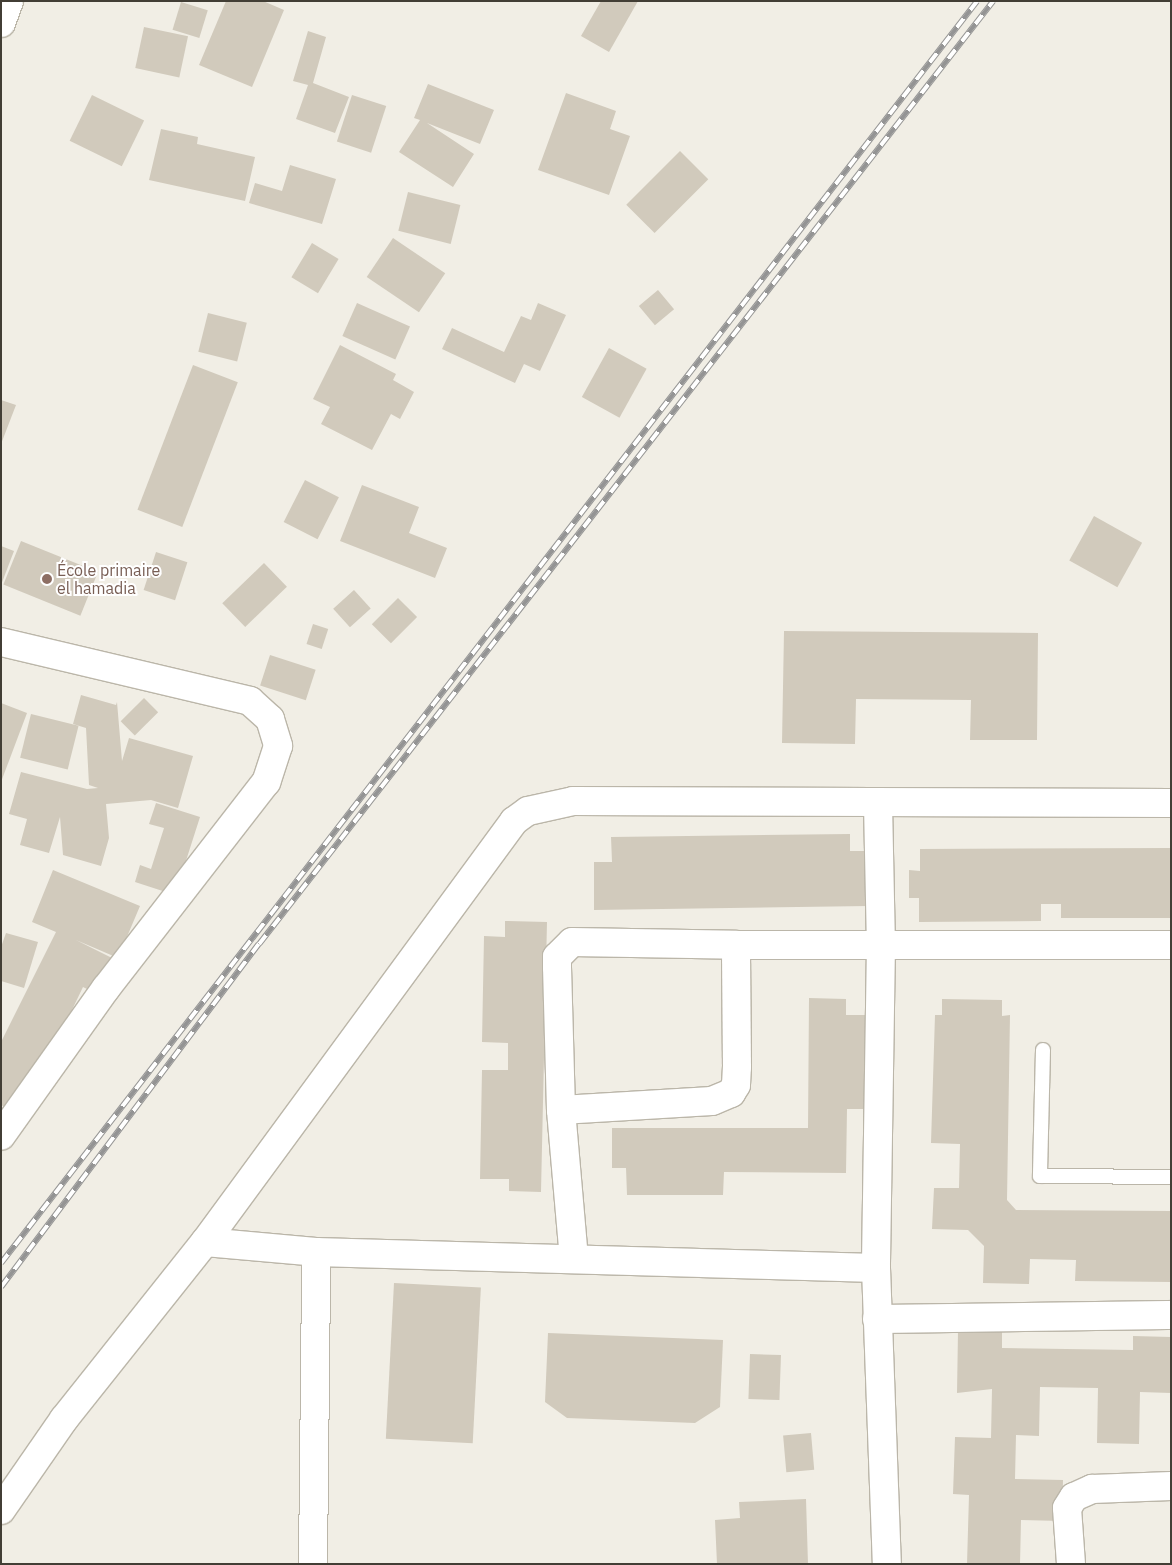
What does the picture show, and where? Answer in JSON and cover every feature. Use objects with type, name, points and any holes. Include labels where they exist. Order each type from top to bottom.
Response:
[{"type":"street","points":[[1,23],[9,1]]},
{"type":"street","points":[[1,642],[250,701],[270,718],[278,746],[266,782],[106,988],[1,1136]]},
{"type":"street","points":[[1,1510],[64,1419],[205,1242],[514,821],[528,812],[573,801],[878,804],[1171,803]]},
{"type":"street","points":[[878,804],[880,944],[876,1268],[887,1564]]},
{"type":"street","points":[[574,1259],[561,1110],[557,957],[563,948],[572,942],[736,945],[1171,945]]},
{"type":"street","points":[[561,1110],[712,1101],[731,1093],[736,1085],[737,1067],[736,945]]},
{"type":"street","points":[[205,1242],[316,1252],[876,1268]]},
{"type":"street","points":[[313,1564],[316,1252]]},
{"type":"street","points":[[877,1319],[1171,1315]]},
{"type":"street","points":[[1071,1564],[1067,1508],[1074,1496],[1092,1489],[1171,1486]]},
{"type":"lane","points":[[1043,1050],[1040,1176],[1171,1177]]},
{"type":"building","points":[[226,1],[263,1],[284,10],[252,87],[199,65]]},
{"type":"building","points":[[601,1],[638,1],[609,52],[581,36]]},
{"type":"building","points":[[181,2],[208,10],[199,38],[173,30]]},
{"type":"building","points":[[144,27],[188,36],[179,77],[135,68]]},
{"type":"building","points":[[308,31],[326,37],[313,83],[349,97],[335,133],[296,119],[308,85],[293,81]]},
{"type":"building","points":[[428,84],[494,110],[480,144],[427,123],[474,154],[453,187],[399,152],[420,120],[414,118]]},
{"type":"building","points":[[566,93],[616,111],[610,129],[630,136],[609,195],[538,170]]},
{"type":"building","points":[[92,95],[144,120],[122,166],[70,141]]},
{"type":"building","points":[[352,95],[386,106],[371,153],[337,142]]},
{"type":"building","points":[[161,129],[198,137],[197,144],[255,157],[245,201],[149,180]]},
{"type":"building","points":[[680,151],[708,179],[655,233],[626,205]]},
{"type":"building","points":[[290,165],[336,179],[322,224],[249,203],[255,183],[282,191]]},
{"type":"building","points":[[408,192],[460,205],[451,244],[398,231]]},
{"type":"building","points":[[393,238],[445,273],[419,312],[367,277]]},
{"type":"building","points":[[312,243],[339,259],[318,293],[291,277]]},
{"type":"building","points":[[658,290],[674,309],[655,325],[639,306]]},
{"type":"building","points":[[357,303],[410,327],[395,359],[342,336]]},
{"type":"building","points":[[538,303],[566,315],[540,371],[524,364],[515,383],[442,349],[452,328],[504,352],[521,316],[531,320]]},
{"type":"building","points":[[208,313],[247,323],[237,361],[198,352]]},
{"type":"building","points":[[340,345],[396,374],[393,380],[414,392],[400,419],[391,414],[372,450],[321,424],[330,407],[313,399]]},
{"type":"building","points":[[609,348],[647,369],[619,418],[582,397]]},
{"type":"building","points":[[193,365],[238,382],[182,527],[137,510]]},
{"type":"building","points":[[1,400],[16,405],[1,444]]},
{"type":"building","points":[[305,480],[339,497],[318,539],[284,522]]},
{"type":"building","points":[[362,485],[419,507],[409,533],[447,548],[435,578],[340,541]]},
{"type":"building","points":[[1094,516],[1142,543],[1117,587],[1069,561]]},
{"type":"building","points":[[21,541],[98,572],[80,616],[3,585]]},
{"type":"building","points":[[1,546],[14,551],[1,585]]},
{"type":"building","points":[[156,552],[187,562],[175,600],[144,590]]},
{"type":"building","points":[[264,563],[287,587],[245,627],[222,603]]},
{"type":"building","points":[[354,590],[371,609],[350,627],[333,609]]},
{"type":"building","points":[[398,598],[417,617],[391,643],[372,624]]},
{"type":"building","points":[[313,624],[328,629],[322,649],[307,644]]},
{"type":"building","points":[[784,631],[1038,633],[1037,740],[970,740],[971,700],[856,699],[855,744],[782,743]]},
{"type":"building","points":[[270,655],[316,670],[306,700],[260,685]]},
{"type":"building","points":[[81,695],[116,705],[117,702],[122,761],[129,738],[193,756],[178,808],[151,800],[106,804],[109,838],[101,866],[63,855],[60,817],[49,853],[20,845],[27,819],[9,814],[21,772],[87,789],[98,788],[89,785],[86,728],[73,724]]},
{"type":"building","points":[[144,698],[158,712],[135,735],[121,721]]},
{"type":"building","points":[[1,703],[27,713],[1,782]]},
{"type":"building","points":[[31,714],[79,726],[68,770],[20,758]]},
{"type":"building","points":[[156,803],[200,817],[175,895],[135,882],[140,865],[151,869],[164,828],[149,824]]},
{"type":"building","points":[[850,834],[850,851],[868,851],[868,906],[594,910],[594,862],[612,862],[611,837]]},
{"type":"building","points":[[1171,848],[1171,918],[1061,918],[1061,904],[1041,904],[1041,921],[919,922],[919,898],[909,898],[909,870],[920,871],[920,849]]},
{"type":"building","points":[[53,870],[140,906],[118,958],[76,940],[118,961],[101,996],[83,987],[46,1064],[27,1118],[1,1105],[1,1042],[56,932],[32,922]]},
{"type":"building","points":[[505,921],[547,922],[541,1192],[509,1191],[509,1179],[480,1179],[482,1070],[508,1070],[508,1043],[482,1042],[484,936],[505,937]]},
{"type":"building","points":[[6,933],[38,942],[24,988],[1,981],[1,947]]},
{"type":"building","points":[[809,998],[846,999],[846,1015],[867,1015],[866,1109],[847,1109],[846,1173],[724,1172],[723,1195],[627,1195],[626,1168],[612,1168],[612,1128],[808,1128]]},
{"type":"building","points":[[942,999],[1002,1000],[1002,1016],[1010,1015],[1007,1200],[1016,1210],[1171,1211],[1171,1282],[1075,1281],[1076,1260],[1030,1259],[1029,1284],[983,1283],[984,1246],[968,1230],[932,1229],[934,1188],[959,1188],[960,1144],[931,1143],[935,1015],[942,1015]]},
{"type":"building","points":[[394,1283],[481,1288],[473,1443],[386,1439]]},
{"type":"building","points":[[958,1331],[1002,1332],[1002,1348],[1133,1350],[1133,1336],[1171,1337],[1171,1393],[1140,1392],[1139,1444],[1097,1443],[1098,1388],[1040,1387],[1039,1436],[1016,1435],[1015,1479],[1063,1480],[1062,1521],[1021,1520],[1020,1564],[967,1564],[969,1495],[953,1494],[955,1437],[991,1438],[992,1389],[957,1393]]},
{"type":"building","points":[[548,1333],[723,1340],[720,1407],[695,1423],[567,1418],[545,1402]]},
{"type":"building","points":[[750,1354],[781,1355],[779,1400],[748,1399]]},
{"type":"building","points":[[811,1433],[814,1470],[786,1472],[783,1435]]},
{"type":"building","points":[[806,1499],[808,1564],[717,1564],[715,1520],[740,1518],[739,1502]]},
{"type":"railway","points":[[1,1263],[977,1]]},
{"type":"railway","points":[[1,1287],[259,944],[993,1]]},
{"type":"place","name":"École primaire el hamadia","points":[[47,579]]}]
